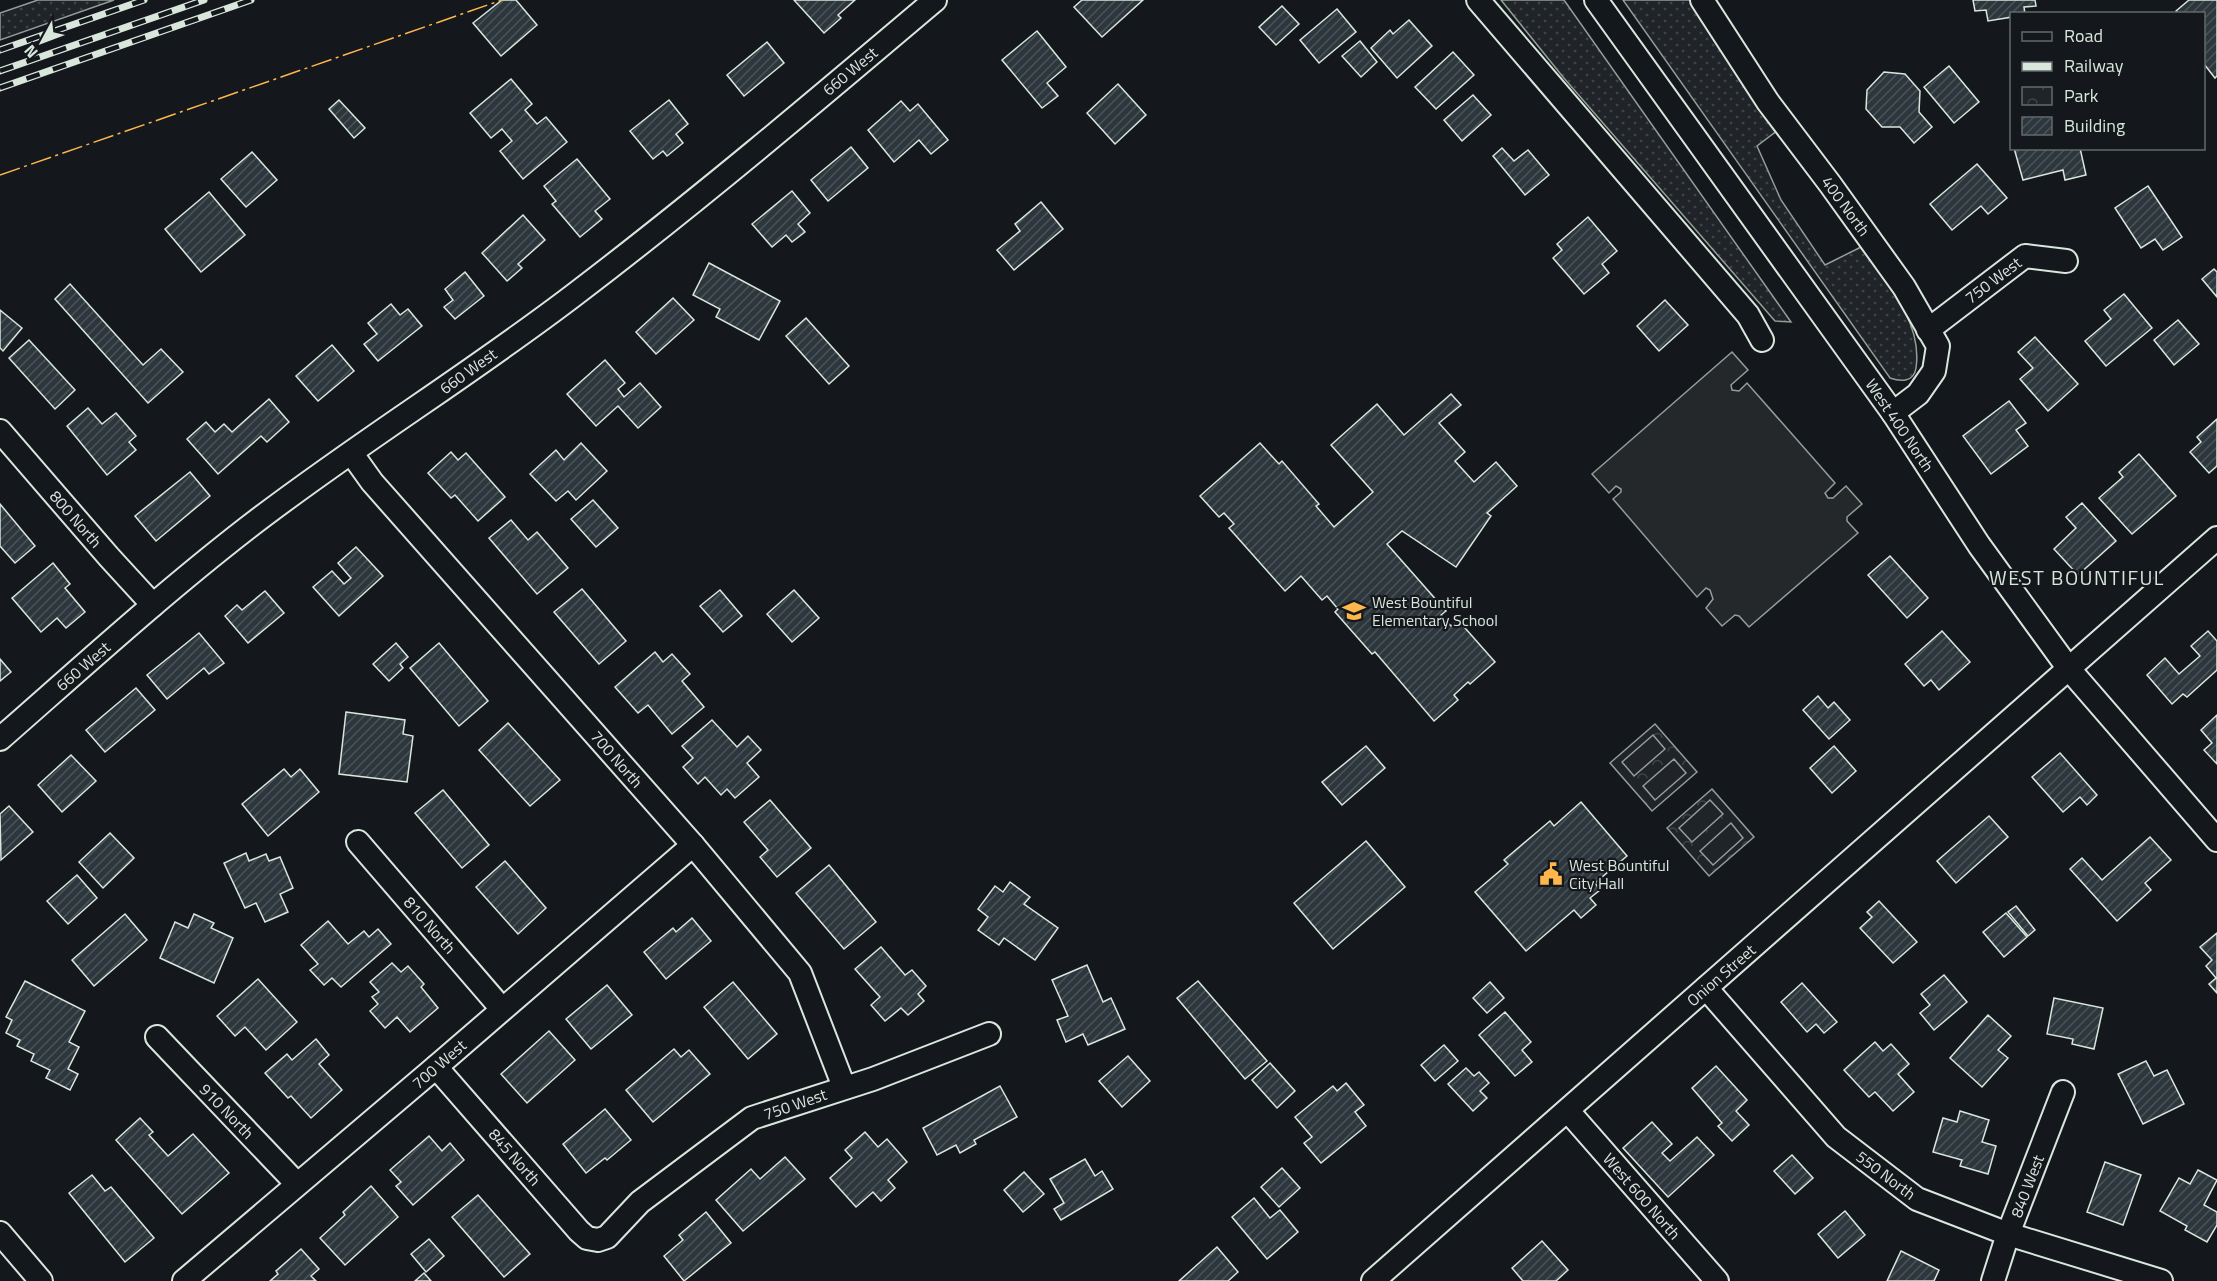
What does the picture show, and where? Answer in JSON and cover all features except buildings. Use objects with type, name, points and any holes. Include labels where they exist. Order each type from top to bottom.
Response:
[{"type":"street","name":"660 West","points":[[0,739],[153,605],[246,529],[320,474],[576,294],[668,222],[935,0]]},
{"type":"street","points":[[1478,0],[1748,315],[1762,340]]},
{"type":"street","name":"West 400 North","points":[[1596,0],[1893,413],[1979,545],[2069,669],[2217,840]]},
{"type":"street","name":"400 North","points":[[1702,0],[1768,102],[1904,287],[1938,346],[1934,371],[1918,394],[1893,413]]},
{"type":"street","name":"750 West","points":[[1928,330],[2025,256],[2066,261]]},
{"type":"street","name":"800 North","points":[[0,432],[153,605]]},
{"type":"street","name":"700 North","points":[[352,453],[372,482],[693,844],[800,973],[844,1087]]},
{"type":"street","name":"Onion Street","points":[[1373,1281],[2217,538]]},
{"type":"street","name":"810 North","points":[[358,842],[502,1009]]},
{"type":"street","name":"700 West","points":[[184,1281],[693,844]]},
{"type":"street","name":"550 North","points":[[1706,988],[1836,1137],[1917,1199],[2008,1234],[2161,1281]]},
{"type":"street","name":"750 West","points":[[598,1240],[607,1237],[640,1202],[752,1118],[873,1079],[989,1034]]},
{"type":"street","name":"910 North","points":[[157,1037],[297,1184]]},
{"type":"street","name":"845 North","points":[[436,1067],[579,1231],[587,1238],[598,1240]]},
{"type":"street","name":"840 West","points":[[1993,1281],[2008,1234],[2062,1092]]},
{"type":"street","name":"West 600 North","points":[[1568,1111],[1717,1281]]},
{"type":"street","points":[[0,1233],[41,1281]]},
{"type":"green space","points":[[38,0],[114,0],[0,40],[0,13]]},
{"type":"green space","points":[[1501,0],[1564,0],[1791,322],[1775,321],[1563,77]]},
{"type":"green space","points":[[1623,0],[1691,0],[1778,130],[1757,146],[1781,200],[1825,265],[1861,247],[1901,303],[1914,335],[1917,351],[1913,376],[1906,380],[1890,378]]},
{"type":"green space","points":[[1655,724],[1697,772],[1652,811],[1610,763]]},
{"type":"green space","points":[[1653,735],[1665,749],[1634,776],[1622,762]]},
{"type":"green space","points":[[1674,759],[1686,773],[1655,800],[1643,786]]},
{"type":"green space","points":[[1712,789],[1754,837],[1709,876],[1667,828]]},
{"type":"green space","points":[[1710,800],[1723,814],[1692,842],[1679,828]]},
{"type":"green space","points":[[1731,823],[1743,838],[1713,865],[1700,851]]},
{"type":"shaded area","points":[[1732,352],[1748,370],[1731,385],[1732,390],[1739,391],[1747,383],[1835,483],[1825,493],[1828,498],[1833,498],[1846,486],[1862,504],[1847,517],[1847,521],[1858,533],[1749,627],[1739,616],[1735,615],[1722,626],[1706,608],[1713,599],[1710,590],[1706,588],[1697,597],[1613,499],[1621,492],[1621,489],[1616,486],[1609,493],[1592,474]]},
{"type":"railway","points":[[0,50],[144,0]]},
{"type":"railway","points":[[0,71],[204,0]]},
{"type":"railway","points":[[0,88],[251,0]]},
{"type":"power","points":[[0,175],[502,0]]},
{"type":"place","name":"West Bountiful Elementary School","points":[[1354,611]]},
{"type":"place","name":"West Bountiful City Hall","points":[[1551,874]]},
{"type":"district","name":"WEST BOUNTIFUL","points":[[2077,577]]}]
